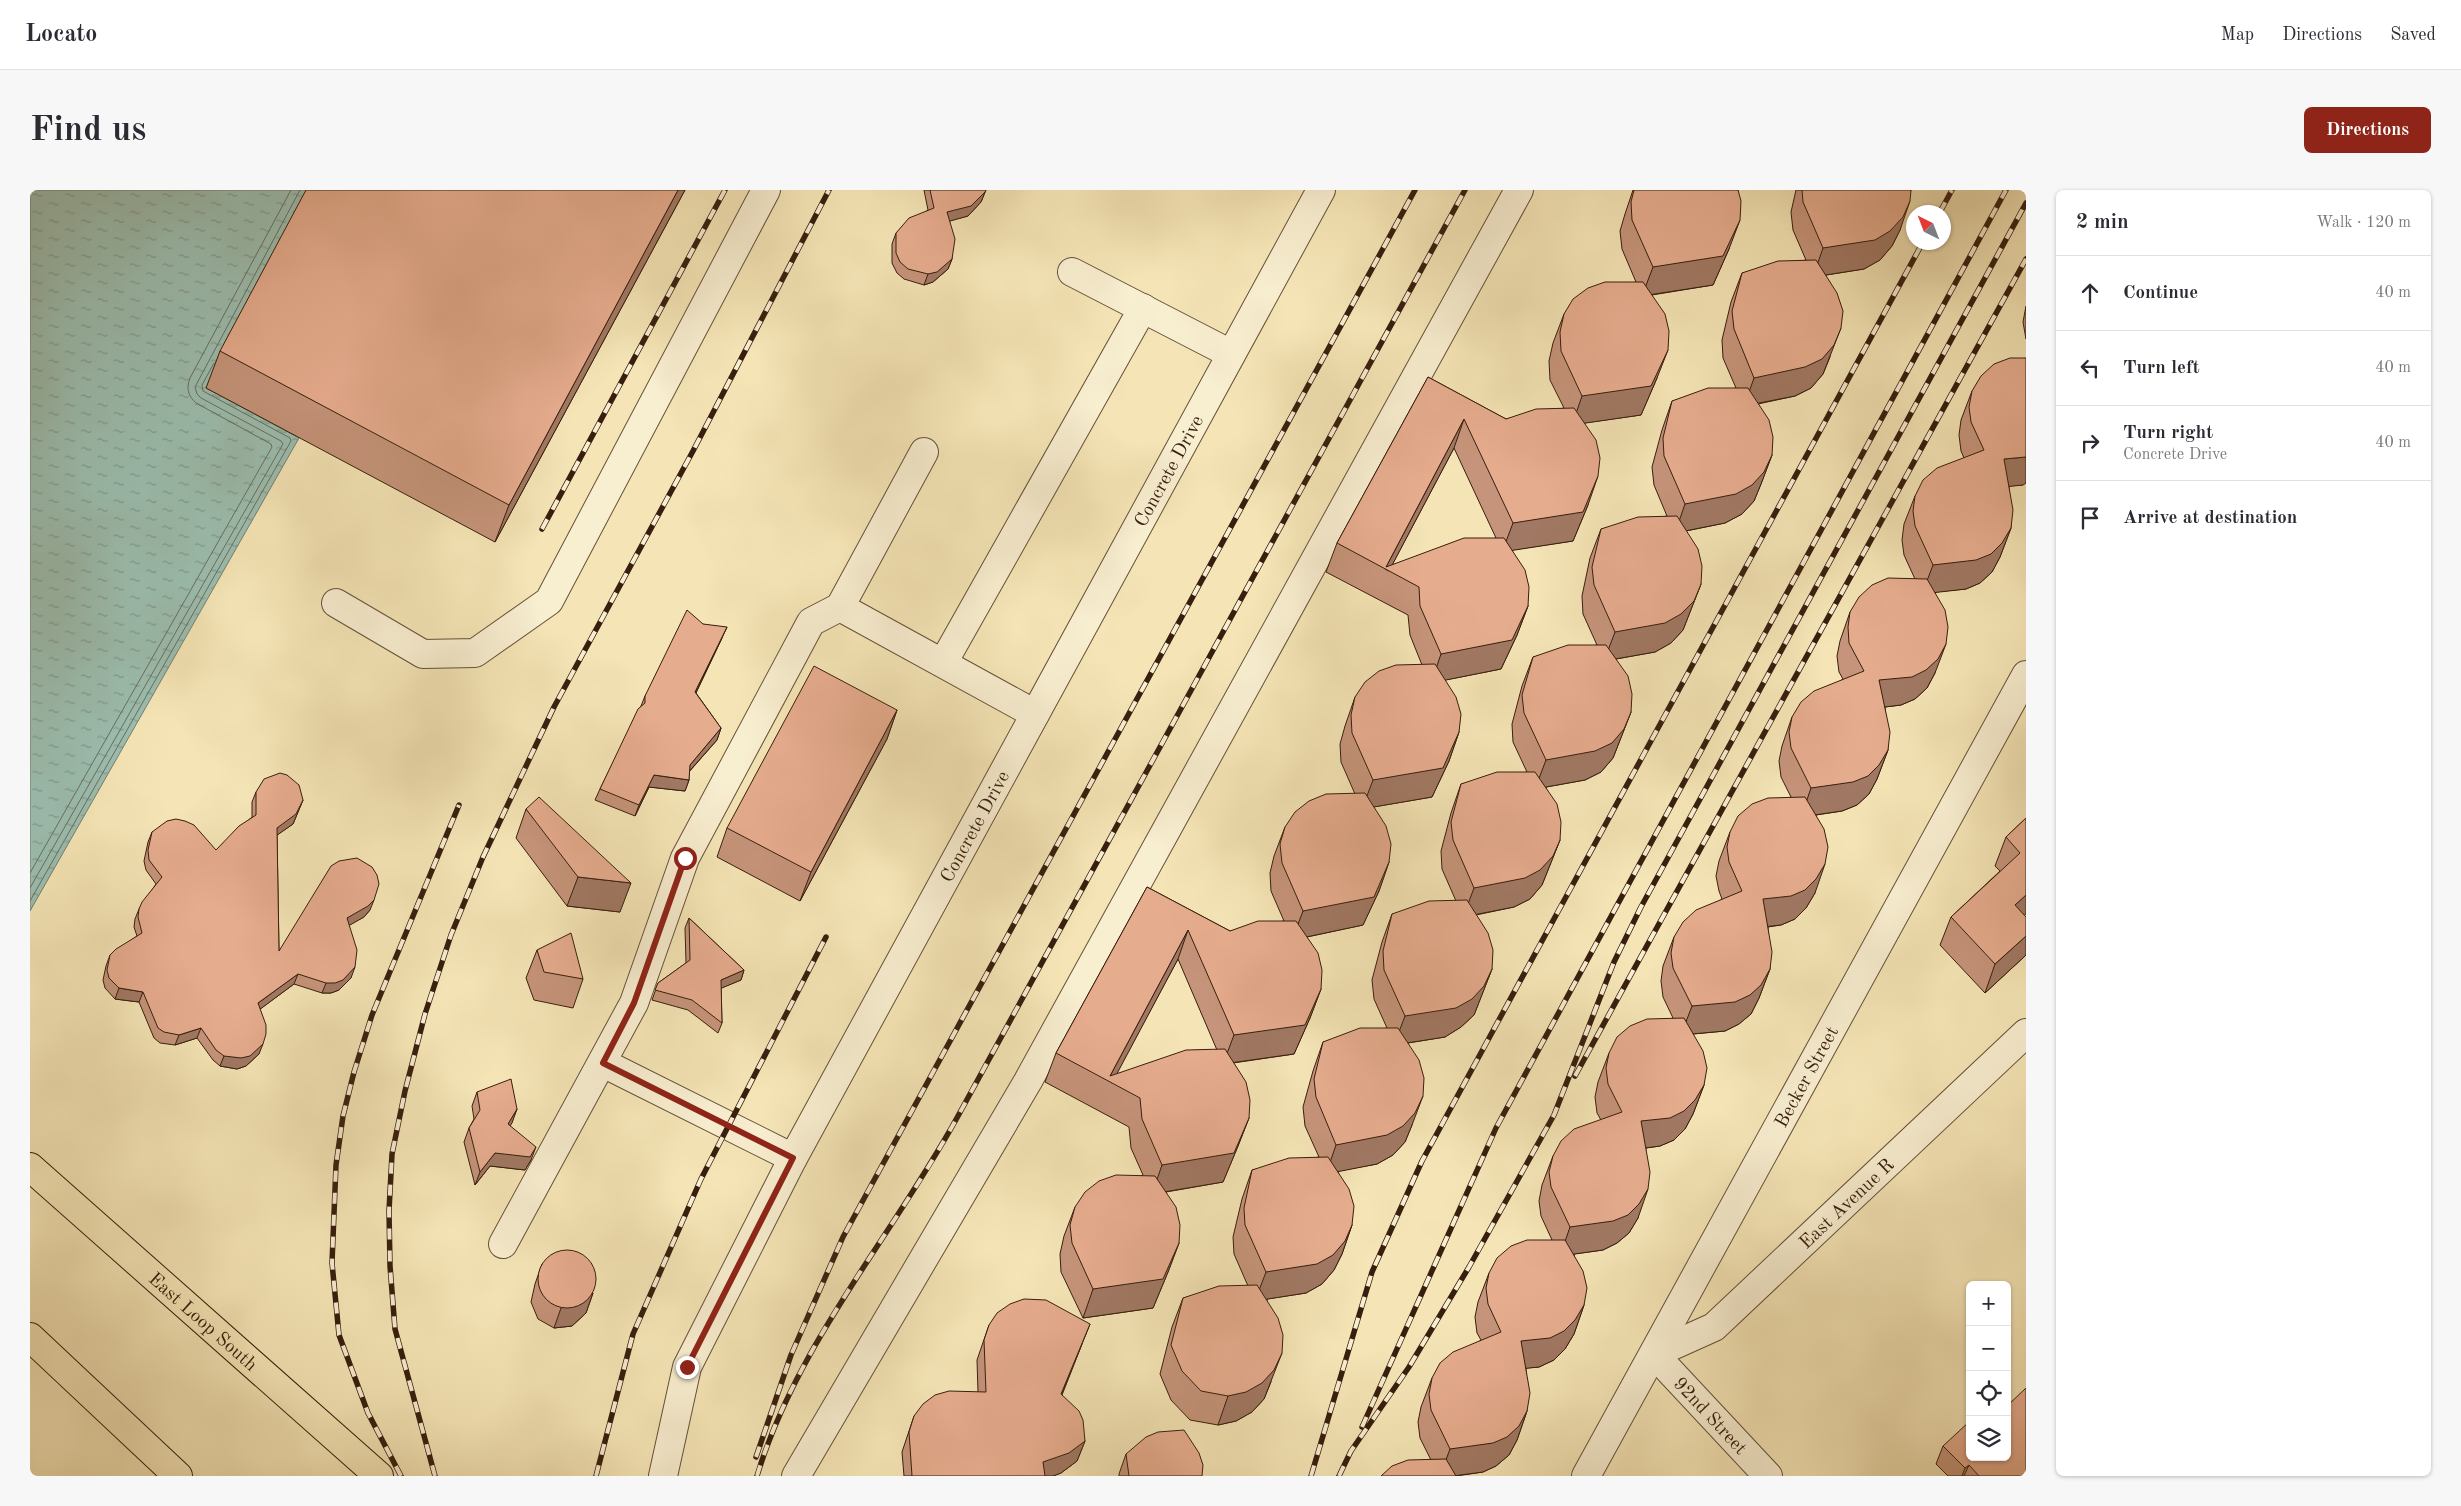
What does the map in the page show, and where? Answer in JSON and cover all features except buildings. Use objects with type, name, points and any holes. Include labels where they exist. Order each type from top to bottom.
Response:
[{"type":"highway","name":"East Loop South","points":[[30,1167],[379,1476]]},
{"type":"highway","points":[[30,1337],[178,1476]]},
{"type":"street","points":[[336,603],[423,654],[475,653],[549,600],[766,190]]},
{"type":"street","name":"Concrete Drive","points":[[663,1476],[687,1367],[793,1158],[1321,190]]},
{"type":"street","points":[[796,1476],[1028,1081],[1519,190]]},
{"type":"street","points":[[1072,272],[1231,354]]},
{"type":"street","points":[[943,663],[1143,308]]},
{"type":"street","points":[[503,1244],[634,1003],[685,858],[811,622],[840,607],[924,452]]},
{"type":"street","points":[[840,607],[1035,714]]},
{"type":"street","name":"Becker Street","points":[[1586,1476],[2026,675]]},
{"type":"street","name":"East Avenue R","points":[[1654,1354],[1714,1327],[2026,1033]]},
{"type":"street","points":[[603,1063],[793,1158]]},
{"type":"street","name":"92nd Street","points":[[1654,1354],[1768,1476]]},
{"type":"water","points":[[30,190],[312,190],[206,388],[299,438],[30,911]]},
{"type":"railway","points":[[542,529],[725,190]]},
{"type":"railway","points":[[435,1476],[395,1329],[390,1266],[389,1211],[392,1154],[405,1091],[425,1014],[451,935],[483,857],[554,707],[693,451],[829,190]]},
{"type":"railway","points":[[756,1457],[791,1355],[843,1237],[1415,190]]},
{"type":"railway","points":[[757,1476],[774,1427],[796,1381],[821,1336],[932,1161],[958,1116],[1465,190]]},
{"type":"railway","points":[[1944,205],[1952,190]]},
{"type":"railway","points":[[1362,1427],[1496,1128],[2006,190]]},
{"type":"railway","points":[[1339,1476],[1351,1451],[1409,1367],[1469,1267],[1554,1115],[1614,962],[1641,907],[2026,203]]},
{"type":"railway","points":[[1311,1476],[1372,1272],[1422,1161],[1919,250]]},
{"type":"railway","points":[[1575,1076],[2026,259]]},
{"type":"railway","points":[[401,1476],[368,1413],[339,1335],[332,1263],[336,1165],[343,1116],[354,1072],[372,1015],[459,805]]},
{"type":"railway","points":[[596,1476],[633,1334],[701,1179],[826,937]]},
{"type":"route","points":[[685,858],[634,1003],[603,1063],[793,1158],[687,1367]]}]
